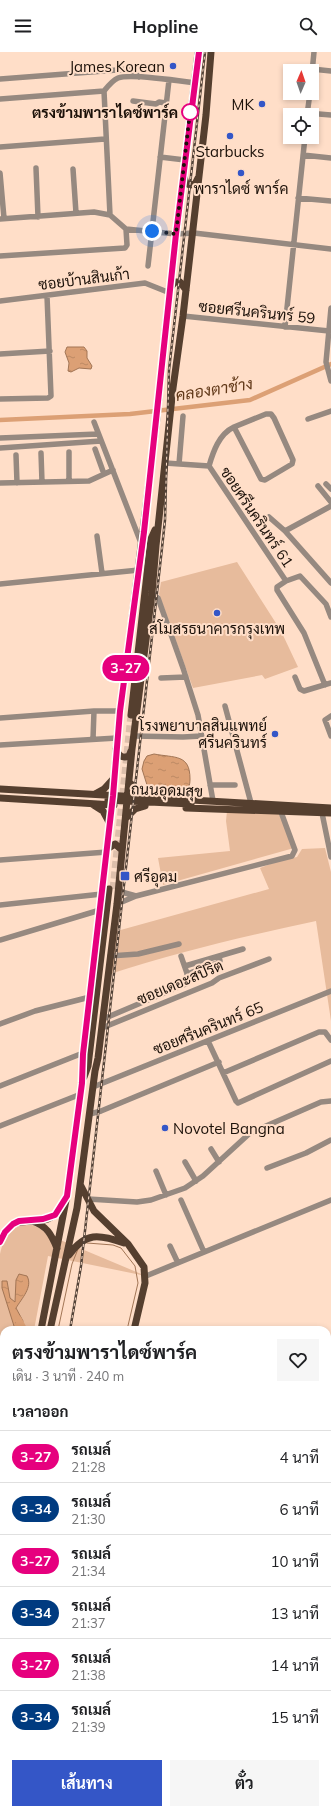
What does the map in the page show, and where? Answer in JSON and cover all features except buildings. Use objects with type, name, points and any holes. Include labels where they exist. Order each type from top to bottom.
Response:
[{"type":"main road","points":[[126,713],[138,570],[190,150],[198,52]]},
{"type":"main road","points":[[82,1083],[88,1066],[113,890],[121,860],[132,749],[152,593],[158,520],[198,151],[211,52]]},
{"type":"main road","points":[[161,387],[176,234],[195,84]]},
{"type":"main road","points":[[181,314],[186,290],[199,178],[206,115],[207,84]]},
{"type":"main road","points":[[183,175],[186,183],[190,185],[195,184],[199,178]]},
{"type":"main road","points":[[170,291],[175,282],[180,282],[186,290]]},
{"type":"main road","points":[[126,713],[147,539],[145,519]]},
{"type":"main road","points":[[42,1326],[58,1249],[67,1196],[81,1094],[83,1054],[110,824],[117,738],[126,713],[151,539],[158,520]]},
{"type":"main road","points":[[116,749],[119,755],[126,757],[129,756],[132,749]]},
{"type":"main road","points":[[95,795],[104,789],[115,777]]},
{"type":"main road","points":[[129,782],[140,793],[148,797]]},
{"type":"main road","name":"ถนนอุดมสุข","points":[[0,789],[331,808]]},
{"type":"main road","points":[[53,792],[57,797],[53,801]]},
{"type":"main road","name":"ถนนอุดมสุข","points":[[0,793],[283,810]]},
{"type":"main road","name":"ถนนอุดมสุข","points":[[0,798],[112,805],[283,810]]},
{"type":"main road","points":[[165,798],[159,802],[160,806],[165,807]]},
{"type":"main road","points":[[88,803],[103,811],[110,824]]},
{"type":"main road","points":[[126,818],[135,810],[145,806]]},
{"type":"main road","points":[[283,810],[331,808]]},
{"type":"main road","points":[[304,809],[322,813]]},
{"type":"main road","points":[[283,810],[331,813]]},
{"type":"main road","points":[[106,853],[114,844],[122,850]]},
{"type":"main road","points":[[51,1326],[67,1257],[81,1186],[117,904],[113,890]]},
{"type":"main road","points":[[95,1071],[93,1058],[113,890]]},
{"type":"main road","points":[[81,1186],[99,1216],[128,1244],[140,1259],[144,1267],[146,1276],[135,1326]]},
{"type":"main road","points":[[0,1242],[5,1232],[13,1224],[43,1219],[55,1215],[67,1196]]},
{"type":"main road","points":[[30,1221],[48,1229],[58,1249]]},
{"type":"main road","points":[[67,1257],[82,1240],[89,1237],[115,1240],[128,1244]]},
{"type":"street","points":[[313,64],[314,52]]},
{"type":"street","points":[[0,79],[130,69],[139,77]]},
{"type":"street","points":[[319,71],[331,71]]},
{"type":"street","points":[[0,99],[104,91],[120,77],[139,77],[195,84]]},
{"type":"street","points":[[148,266],[169,80]]},
{"type":"street","points":[[104,91],[105,139],[110,215]]},
{"type":"street","points":[[133,101],[156,104],[159,102],[166,105]]},
{"type":"street","points":[[319,114],[331,115]]},
{"type":"street","points":[[0,147],[105,139]]},
{"type":"street","points":[[284,327],[304,144]]},
{"type":"street","points":[[302,155],[331,158]]},
{"type":"street","points":[[160,157],[185,160]]},
{"type":"street","points":[[36,168],[38,217]]},
{"type":"street","points":[[73,169],[76,213]]},
{"type":"street","points":[[0,173],[2,219],[94,212],[110,215],[128,229],[176,234],[192,232],[331,249]]},
{"type":"street","points":[[298,198],[331,201]]},
{"type":"street","points":[[0,256],[125,248],[127,245],[128,229]]},
{"type":"street","name":"ซอยบ้านสินเก้า","points":[[0,301],[145,283],[170,291]]},
{"type":"street","points":[[0,399],[51,397],[47,296]]},
{"type":"street","points":[[331,308],[326,362],[331,381]]},
{"type":"street","name":"ซอยศรีนครินทร์ 59","points":[[181,314],[329,331]]},
{"type":"street","points":[[0,354],[50,351]]},
{"type":"street","points":[[308,418],[331,411]]},
{"type":"street","name":"ซอยศรีนครินทร์ 61","points":[[208,466],[221,437],[234,427],[266,414],[271,414],[274,418],[293,461],[292,464],[265,480],[259,477],[234,427]]},
{"type":"street","points":[[179,464],[183,416]]},
{"type":"street","points":[[94,422],[142,545]]},
{"type":"street","points":[[0,438],[98,434]]},
{"type":"street","points":[[0,448],[101,441]]},
{"type":"street","points":[[95,450],[104,474]]},
{"type":"street","points":[[69,452],[69,481]]},
{"type":"street","points":[[41,453],[42,482]]},
{"type":"street","points":[[16,455],[17,483]]},
{"type":"street","name":"ซอยศรีนครินทร์ 61","points":[[165,463],[208,466]]},
{"type":"street","name":"ซอยศรีนครินทร์ 61","points":[[208,466],[286,581]]},
{"type":"street","points":[[0,483],[89,481],[112,470]]},
{"type":"street","points":[[326,484],[331,489]]},
{"type":"street","points":[[318,486],[331,502]]},
{"type":"street","points":[[285,531],[331,506]]},
{"type":"street","points":[[269,517],[285,531],[331,582]]},
{"type":"street","points":[[97,536],[102,573]]},
{"type":"street","points":[[0,584],[138,570]]},
{"type":"street","points":[[295,677],[300,689],[304,691],[328,684],[304,633],[277,590],[279,586],[298,576],[302,577],[326,604],[331,617]]},
{"type":"street","points":[[152,593],[158,598],[198,715],[213,801]]},
{"type":"street","points":[[161,678],[186,677]]},
{"type":"street","points":[[226,706],[251,803]]},
{"type":"street","points":[[93,739],[94,711]]},
{"type":"street","points":[[0,718],[94,711],[126,713]]},
{"type":"street","points":[[331,716],[325,719],[331,736]]},
{"type":"street","points":[[134,736],[201,736]]},
{"type":"street","points":[[0,745],[117,738]]},
{"type":"street","points":[[210,785],[235,785]]},
{"type":"street","points":[[117,904],[136,896],[292,856],[295,850],[283,810]]},
{"type":"street","points":[[322,813],[331,857]]},
{"type":"street","points":[[0,860],[106,853]]},
{"type":"street","points":[[113,890],[136,896]]},
{"type":"street","points":[[0,905],[102,894]]},
{"type":"street","points":[[0,940],[100,910]]},
{"type":"street","points":[[110,956],[138,954],[179,944]]},
{"type":"street","points":[[184,966],[243,949]]},
{"type":"street","points":[[103,1019],[185,985],[189,981],[181,956]]},
{"type":"street","points":[[187,974],[218,964],[220,962],[219,956]]},
{"type":"street","name":"ซอยเดอะสปิริต","points":[[102,1028],[212,983],[219,978],[269,959]]},
{"type":"street","name":"ซอยศรีนครินทร์ 65","points":[[93,1087],[331,991]]},
{"type":"street","points":[[0,1024],[35,1011],[90,997]]},
{"type":"street","points":[[223,1073],[320,1032],[325,1032],[331,1040]]},
{"type":"street","points":[[208,1041],[236,1101],[238,1102],[331,1061]]},
{"type":"street","points":[[0,1086],[83,1054]]},
{"type":"street","points":[[90,1114],[101,1111],[219,1062]]},
{"type":"street","points":[[0,1126],[81,1094]]},
{"type":"street","points":[[88,1199],[137,1202],[151,1200],[185,1188],[219,1162],[239,1141],[250,1133],[321,1102],[331,1101]]},
{"type":"street","points":[[267,1168],[306,1153],[331,1140]]},
{"type":"street","points":[[211,1149],[219,1162]]},
{"type":"street","points":[[186,1162],[196,1181]]},
{"type":"street","points":[[156,1171],[166,1195]]},
{"type":"street","points":[[181,1200],[204,1252]]},
{"type":"street","points":[[146,1276],[331,1200]]},
{"type":"street","points":[[170,1246],[178,1263]]},
{"type":"green space","name":"สโมสรธนาคารกรุงเทพ","points":[[237,562],[281,631],[298,667],[265,679],[262,675],[193,688],[159,594],[161,582]]},
{"type":"green space","points":[[227,811],[279,814],[294,848],[163,885],[158,858],[230,851],[226,821]]},
{"type":"green space","points":[[325,848],[331,872],[331,1021],[316,921],[212,945],[110,974],[117,931],[269,889],[260,868],[278,861],[297,857],[302,849]]},
{"type":"green space","points":[[28,1224],[38,1228],[46,1234],[146,1276],[48,1256],[35,1326],[0,1326],[0,1254],[9,1233],[22,1225]]},
{"type":"water","points":[[67,347],[84,347],[87,351],[87,358],[92,366],[91,369],[79,368],[71,372],[68,371],[69,363],[65,352]]},
{"type":"water","points":[[154,754],[175,757],[184,761],[189,771],[190,779],[187,790],[183,792],[152,789],[147,785],[142,769],[147,756]]},
{"type":"water","points":[[19,1274],[27,1276],[29,1284],[16,1308],[23,1321],[22,1326],[14,1326],[2,1288],[2,1281],[7,1281],[10,1298],[15,1302],[16,1280]]},
{"type":"waterway","name":"คลองตาช้าง","points":[[0,420],[130,414],[250,400],[331,364]]},
{"type":"waterway","points":[[87,1243],[113,1245],[121,1248],[135,1266],[138,1283],[128,1326]]},
{"type":"waterway","points":[[59,1326],[72,1264],[78,1249]]},
{"type":"waterway","points":[[18,1319],[22,1326]]},
{"type":"tunnel","points":[[113,889],[131,715]]},
{"type":"railway","points":[[71,1326],[81,1266],[165,520],[169,370],[205,52]]},
{"type":"bus line","name":"3-27","points":[[0,1242],[9,1227],[19,1221],[43,1219],[55,1215],[67,1196],[75,1145],[82,1083],[83,1054],[110,824],[120,711],[144,532],[161,387],[176,234],[191,104],[195,86],[199,52]]},
{"type":"place","name":"James Korean","points":[[173,66]]},
{"type":"place","name":"MK","points":[[262,104]]},
{"type":"place","name":"ตรงข้ามพาราไดซ์พาร์ค","points":[[190,112]]},
{"type":"place","name":"Starbucks","points":[[230,136]]},
{"type":"place","name":"พาราไดซ์ พาร์ค","points":[[241,173]]},
{"type":"place","name":"สโมสรธนาคารกรุงเทพ","points":[[217,613]]},
{"type":"place","name":"โรงพยาบาลสินแพทย์ ศรีนครินทร์","points":[[275,734]]},
{"type":"place","name":"ศรีอุดม","points":[[125,876]]},
{"type":"place","name":"Novotel Bangna","points":[[165,1128]]},
{"type":"route","points":[[152,231],[176,234],[190,112]]}]
